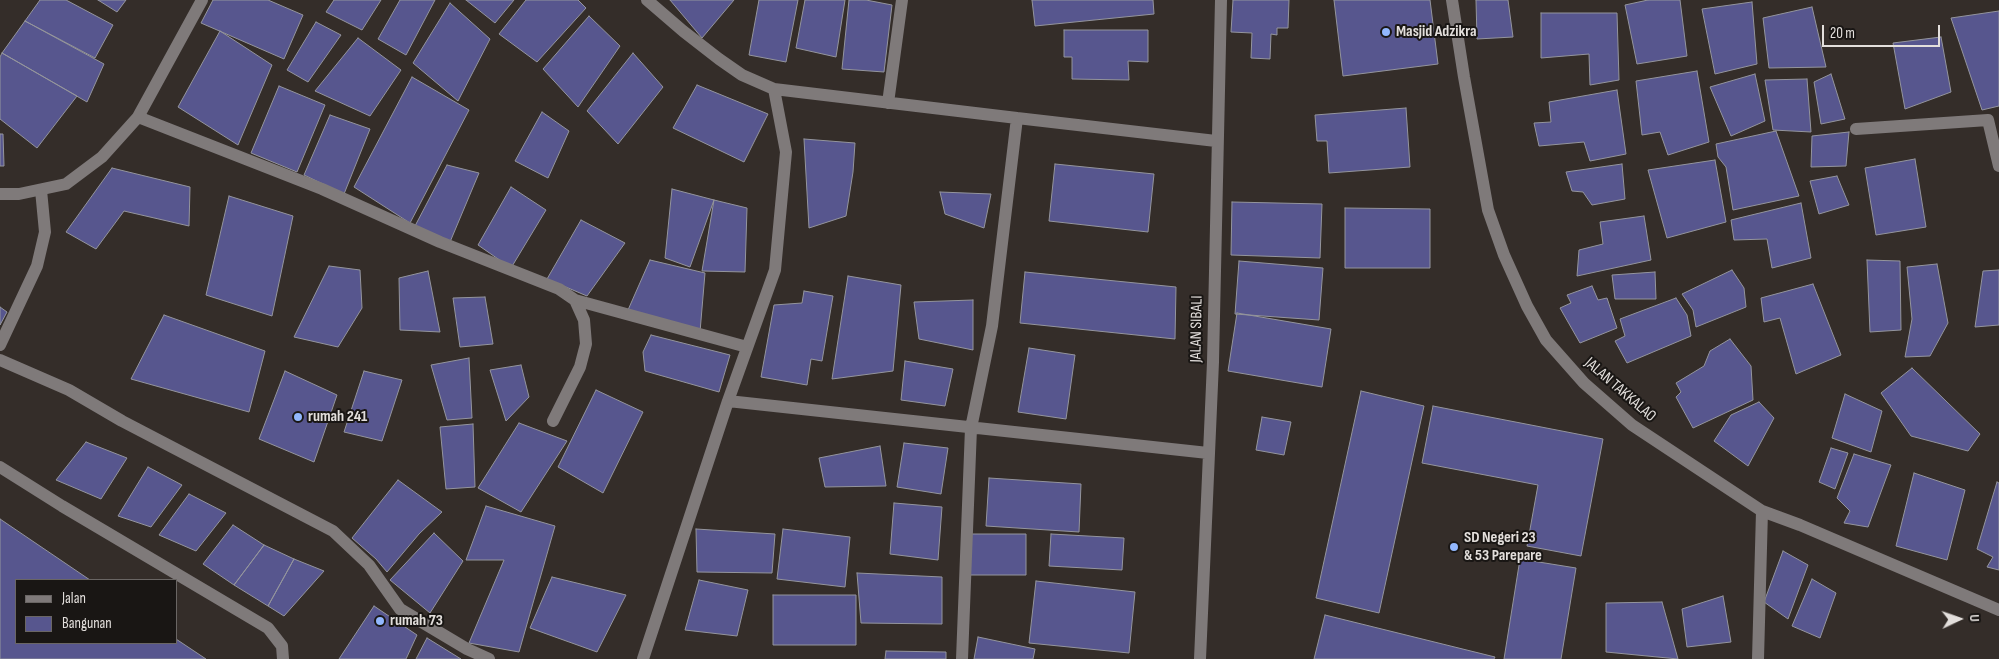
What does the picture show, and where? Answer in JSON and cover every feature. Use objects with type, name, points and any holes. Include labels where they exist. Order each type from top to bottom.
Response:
[{"type":"street","points":[[0,194],[19,194],[66,184],[102,157],[138,117],[202,0]]},
{"type":"street","points":[[647,0],[719,59],[742,74],[774,89],[1216,140]]},
{"type":"street","points":[[888,103],[902,0]]},
{"type":"street","name":"JALAN SIBALI","points":[[1200,659],[1213,362],[1216,140],[1221,0]]},
{"type":"street","name":"JALAN TAKKALAO","points":[[1452,0],[1488,210],[1504,255],[1527,306],[1546,340],[1584,383],[1632,425],[1762,511],[1800,525],[1999,610]]},
{"type":"street","points":[[643,659],[728,402],[775,270],[786,152],[774,89]]},
{"type":"street","points":[[138,117],[322,189],[440,242],[559,289],[575,300],[747,347]]},
{"type":"street","points":[[962,659],[971,428],[992,326],[1017,118]]},
{"type":"street","points":[[1856,129],[1994,120],[1999,166]]},
{"type":"street","points":[[0,345],[38,266],[45,232],[41,190]]},
{"type":"street","points":[[553,421],[580,367],[586,344],[584,320],[575,300]]},
{"type":"street","points":[[0,360],[69,390],[122,421],[333,531],[369,565],[400,609],[467,649],[489,659]]},
{"type":"street","points":[[728,402],[1208,454]]},
{"type":"street","points":[[0,467],[62,506],[268,628],[282,646],[283,659]]},
{"type":"street","points":[[1758,659],[1762,511]]},
{"type":"building","points":[[40,0],[66,0],[113,25],[95,58],[25,21]]},
{"type":"building","points":[[98,0],[126,0],[117,12]]},
{"type":"building","points":[[213,0],[268,0],[303,15],[284,59],[201,23]]},
{"type":"building","points":[[334,0],[381,0],[362,30],[326,12]]},
{"type":"building","points":[[400,0],[435,0],[406,55],[378,39]]},
{"type":"building","points":[[466,0],[514,0],[495,23]]},
{"type":"building","points":[[526,0],[578,0],[586,8],[537,62],[499,34]]},
{"type":"building","points":[[670,0],[734,0],[702,38]]},
{"type":"building","points":[[759,0],[798,0],[786,62],[749,55]]},
{"type":"building","points":[[805,0],[845,0],[836,57],[796,48]]},
{"type":"building","points":[[849,0],[866,0],[892,5],[884,72],[842,69]]},
{"type":"building","points":[[1032,0],[1153,0],[1154,14],[1035,26]]},
{"type":"building","points":[[1233,0],[1289,0],[1288,28],[1277,28],[1277,35],[1271,34],[1270,59],[1251,58],[1252,33],[1231,32]]},
{"type":"building","name":"Masjid Adzikra","points":[[1334,0],[1430,0],[1438,64],[1343,76]]},
{"type":"building","points":[[1476,0],[1508,0],[1513,37],[1477,39]]},
{"type":"building","points":[[1648,0],[1680,0],[1687,56],[1637,64],[1625,5]]},
{"type":"building","points":[[1752,2],[1757,64],[1715,74],[1702,9]]},
{"type":"building","points":[[450,3],[490,39],[458,101],[413,63]]},
{"type":"building","points":[[1812,7],[1826,67],[1769,68],[1763,18]]},
{"type":"building","points":[[1999,11],[1999,106],[1982,110],[1951,18]]},
{"type":"building","points":[[1541,13],[1617,13],[1619,80],[1590,85],[1589,54],[1541,58]]},
{"type":"building","points":[[589,16],[620,46],[578,107],[543,69]]},
{"type":"building","points":[[25,21],[104,64],[87,102],[2,53]]},
{"type":"building","points":[[316,22],[341,35],[308,82],[287,70]]},
{"type":"building","points":[[1064,30],[1148,30],[1148,62],[1128,61],[1129,80],[1072,79],[1072,57],[1064,57]]},
{"type":"building","points":[[220,31],[272,65],[238,145],[178,107]]},
{"type":"building","points":[[1941,37],[1951,92],[1905,109],[1893,43]]},
{"type":"building","points":[[358,38],[401,70],[370,116],[315,91]]},
{"type":"building","points":[[2,53],[77,96],[37,148],[0,119],[0,57]]},
{"type":"building","points":[[633,53],[663,87],[618,144],[587,111]]},
{"type":"building","points":[[1697,71],[1709,142],[1668,155],[1660,132],[1642,135],[1636,81]]},
{"type":"building","points":[[1755,74],[1765,121],[1731,136],[1710,87]]},
{"type":"building","points":[[1831,74],[1845,119],[1821,124],[1814,82]]},
{"type":"building","points":[[412,77],[469,110],[410,223],[354,187]]},
{"type":"building","points":[[1807,79],[1811,132],[1773,130],[1765,80]]},
{"type":"building","points":[[697,85],[768,114],[744,162],[673,128]]},
{"type":"building","points":[[279,86],[325,105],[297,172],[251,153]]},
{"type":"building","points":[[1617,90],[1626,154],[1590,161],[1584,142],[1539,146],[1534,123],[1551,122],[1549,102]]},
{"type":"building","points":[[1406,108],[1410,167],[1329,173],[1327,141],[1317,141],[1315,115]]},
{"type":"building","points":[[542,112],[569,131],[548,178],[515,161]]},
{"type":"building","points":[[330,115],[370,129],[344,194],[304,175]]},
{"type":"building","points":[[1776,131],[1799,196],[1733,210],[1726,167],[1718,157],[1716,144]]},
{"type":"building","points":[[1849,132],[1846,166],[1811,167],[1812,136]]},
{"type":"building","points":[[0,134],[3,134],[4,166],[0,166]]},
{"type":"building","points":[[804,139],[855,143],[853,172],[846,216],[809,228]]},
{"type":"building","points":[[1915,159],[1926,227],[1876,235],[1865,168]]},
{"type":"building","points":[[1715,160],[1726,222],[1667,238],[1648,170]]},
{"type":"building","points":[[1055,164],[1154,174],[1148,232],[1049,221]]},
{"type":"building","points":[[1622,164],[1625,199],[1592,205],[1583,192],[1572,191],[1566,172]]},
{"type":"building","points":[[447,165],[479,173],[450,242],[415,226]]},
{"type":"building","points":[[112,168],[190,187],[189,226],[124,211],[96,249],[66,232]]},
{"type":"building","points":[[1837,176],[1849,205],[1819,214],[1810,181]]},
{"type":"building","points":[[511,187],[546,210],[511,268],[478,245]]},
{"type":"building","points":[[672,189],[714,200],[690,267],[665,258]]},
{"type":"building","points":[[940,192],[991,194],[984,228],[945,214]]},
{"type":"building","points":[[229,196],[293,216],[272,316],[206,295]]},
{"type":"building","points":[[714,200],[747,208],[745,272],[702,271]]},
{"type":"building","points":[[1232,202],[1322,204],[1320,258],[1231,255]]},
{"type":"building","points":[[1801,203],[1811,258],[1772,268],[1767,239],[1734,240],[1731,220]]},
{"type":"building","points":[[1345,208],[1430,209],[1430,268],[1345,268]]},
{"type":"building","points":[[1644,216],[1651,260],[1577,276],[1579,250],[1603,244],[1600,222]]},
{"type":"building","points":[[581,220],[625,243],[587,296],[547,279]]},
{"type":"building","points":[[650,260],[705,273],[700,332],[628,310]]},
{"type":"building","points":[[1867,260],[1900,261],[1901,330],[1870,332]]},
{"type":"building","points":[[1239,261],[1323,268],[1319,320],[1235,314]]},
{"type":"building","points":[[1937,264],[1948,323],[1930,356],[1905,357],[1912,319],[1907,267]]},
{"type":"building","points":[[329,266],[360,270],[362,308],[338,347],[294,337]]},
{"type":"building","points":[[1732,270],[1744,288],[1746,307],[1696,327],[1693,310],[1682,294]]},
{"type":"building","points":[[1999,270],[1999,325],[1975,327],[1983,271]]},
{"type":"building","points":[[428,271],[440,332],[400,330],[399,278]]},
{"type":"building","points":[[1025,272],[1176,287],[1175,339],[1020,323]]},
{"type":"building","points":[[1655,272],[1656,299],[1615,299],[1612,275]]},
{"type":"building","points":[[848,276],[901,285],[893,371],[832,379]]},
{"type":"building","points":[[1813,284],[1841,355],[1796,374],[1780,318],[1764,322],[1761,298]]},
{"type":"building","points":[[1592,286],[1598,300],[1607,298],[1617,328],[1580,343],[1560,308],[1571,303],[1567,295]]},
{"type":"building","points":[[804,291],[833,296],[822,361],[811,359],[807,385],[761,377],[774,305],[802,303]]},
{"type":"building","points":[[485,297],[493,344],[460,347],[453,298]]},
{"type":"building","points":[[1676,298],[1687,315],[1691,336],[1627,363],[1615,341],[1625,336],[1620,319]]},
{"type":"building","points":[[973,300],[973,350],[919,339],[914,302]]},
{"type":"building","points":[[0,307],[7,312],[0,325]]},
{"type":"building","points":[[1237,313],[1331,329],[1322,387],[1228,371]]},
{"type":"building","points":[[164,315],[265,351],[249,412],[131,379]]},
{"type":"building","points":[[651,335],[730,355],[719,392],[645,371],[643,352]]},
{"type":"building","points":[[1730,339],[1751,366],[1753,400],[1693,428],[1676,397],[1681,392],[1676,383],[1704,366],[1710,351]]},
{"type":"building","points":[[1029,348],[1075,355],[1066,419],[1018,412]]},
{"type":"building","points":[[469,358],[472,418],[447,420],[431,365]]},
{"type":"building","points":[[905,361],[953,369],[945,406],[901,400]]},
{"type":"building","points":[[521,365],[529,397],[506,421],[490,370]]},
{"type":"building","points":[[1912,368],[1980,434],[1968,451],[1911,436],[1881,393]]},
{"type":"building","name":"rumah 241","points":[[285,371],[337,395],[314,462],[259,439]]},
{"type":"building","points":[[364,371],[402,380],[382,441],[344,432]]},
{"type":"building","points":[[596,390],[643,412],[603,493],[558,467]]},
{"type":"building","points":[[1361,391],[1424,406],[1379,613],[1316,598]]},
{"type":"building","points":[[1845,394],[1882,411],[1871,452],[1832,438]]},
{"type":"building","points":[[1759,402],[1774,418],[1748,466],[1714,441],[1731,415]]},
{"type":"building","points":[[1433,406],[1603,439],[1581,556],[1527,546],[1538,485],[1422,463]]},
{"type":"building","points":[[1262,417],[1291,422],[1284,455],[1256,450]]},
{"type":"building","points":[[519,423],[567,441],[521,512],[478,488]]},
{"type":"building","points":[[473,424],[475,487],[446,489],[440,427]]},
{"type":"building","points":[[86,442],[127,458],[101,499],[56,480]]},
{"type":"building","points":[[904,443],[948,448],[941,494],[897,487]]},
{"type":"building","points":[[880,446],[886,486],[825,487],[819,458]]},
{"type":"building","points":[[1831,448],[1848,453],[1835,489],[1819,482]]},
{"type":"building","points":[[1854,454],[1891,465],[1868,527],[1844,523],[1850,511],[1837,498]]},
{"type":"building","points":[[148,467],[182,485],[151,527],[118,516]]},
{"type":"building","points":[[1914,473],[1965,490],[1947,560],[1896,546]]},
{"type":"building","points":[[989,478],[1081,484],[1079,532],[986,526]]},
{"type":"building","points":[[398,480],[442,512],[419,534],[387,572],[376,559],[352,538]]},
{"type":"building","points":[[1997,482],[1999,483],[1999,570],[1987,567],[1993,557],[1977,549]]},
{"type":"building","points":[[189,494],[226,513],[196,551],[159,535]]},
{"type":"building","points":[[894,503],[942,507],[938,560],[890,554]]},
{"type":"building","points":[[486,506],[555,526],[519,652],[469,643],[504,560],[466,560]]},
{"type":"building","points":[[0,519],[89,579],[15,579],[15,644],[178,644],[178,640],[206,659],[0,659]]},
{"type":"building","points":[[233,525],[264,545],[234,585],[203,564]]},
{"type":"building","points":[[696,529],[775,534],[772,573],[697,572]]},
{"type":"building","points":[[783,529],[850,537],[845,587],[777,579]]},
{"type":"building","points":[[434,533],[463,561],[430,613],[390,580]]},
{"type":"building","points":[[969,534],[1026,534],[1026,575],[969,575]]},
{"type":"building","points":[[1051,534],[1124,538],[1122,570],[1049,566]]},
{"type":"building","points":[[264,545],[294,559],[268,606],[234,585]]},
{"type":"building","points":[[1783,551],[1808,565],[1788,619],[1764,602]]},
{"type":"building","points":[[294,559],[324,571],[284,616],[268,606]]},
{"type":"building","points":[[1520,559],[1576,568],[1561,659],[1504,659]]},
{"type":"building","points":[[857,573],[942,577],[942,624],[861,623]]},
{"type":"building","points":[[552,577],[626,595],[597,652],[530,628]]},
{"type":"building","points":[[1812,579],[1836,593],[1820,638],[1792,626]]},
{"type":"building","points":[[699,580],[748,590],[737,636],[685,630]]},
{"type":"building","points":[[1036,581],[1135,592],[1129,653],[1029,643]]},
{"type":"building","points":[[773,595],[856,595],[856,645],[773,645]]},
{"type":"building","points":[[1723,596],[1731,642],[1687,647],[1682,609]]},
{"type":"building","points":[[1662,602],[1678,659],[1606,652],[1606,603]]},
{"type":"building","name":"rumah 73","points":[[374,606],[417,635],[406,659],[339,659]]},
{"type":"building","points":[[1325,615],[1495,657],[1494,659],[1314,659]]},
{"type":"building","points":[[978,637],[1035,649],[1033,659],[974,659]]},
{"type":"building","points":[[427,638],[461,659],[416,659]]},
{"type":"building","points":[[886,651],[946,652],[946,659],[885,659]]},
{"type":"place","name":"Masjid Adzikra","points":[[1386,32]]},
{"type":"place","name":"rumah 241","points":[[298,417]]},
{"type":"place","name":"SD Negeri 23 & 53 Parepare","points":[[1454,547]]},
{"type":"place","name":"rumah 73","points":[[380,621]]}]
